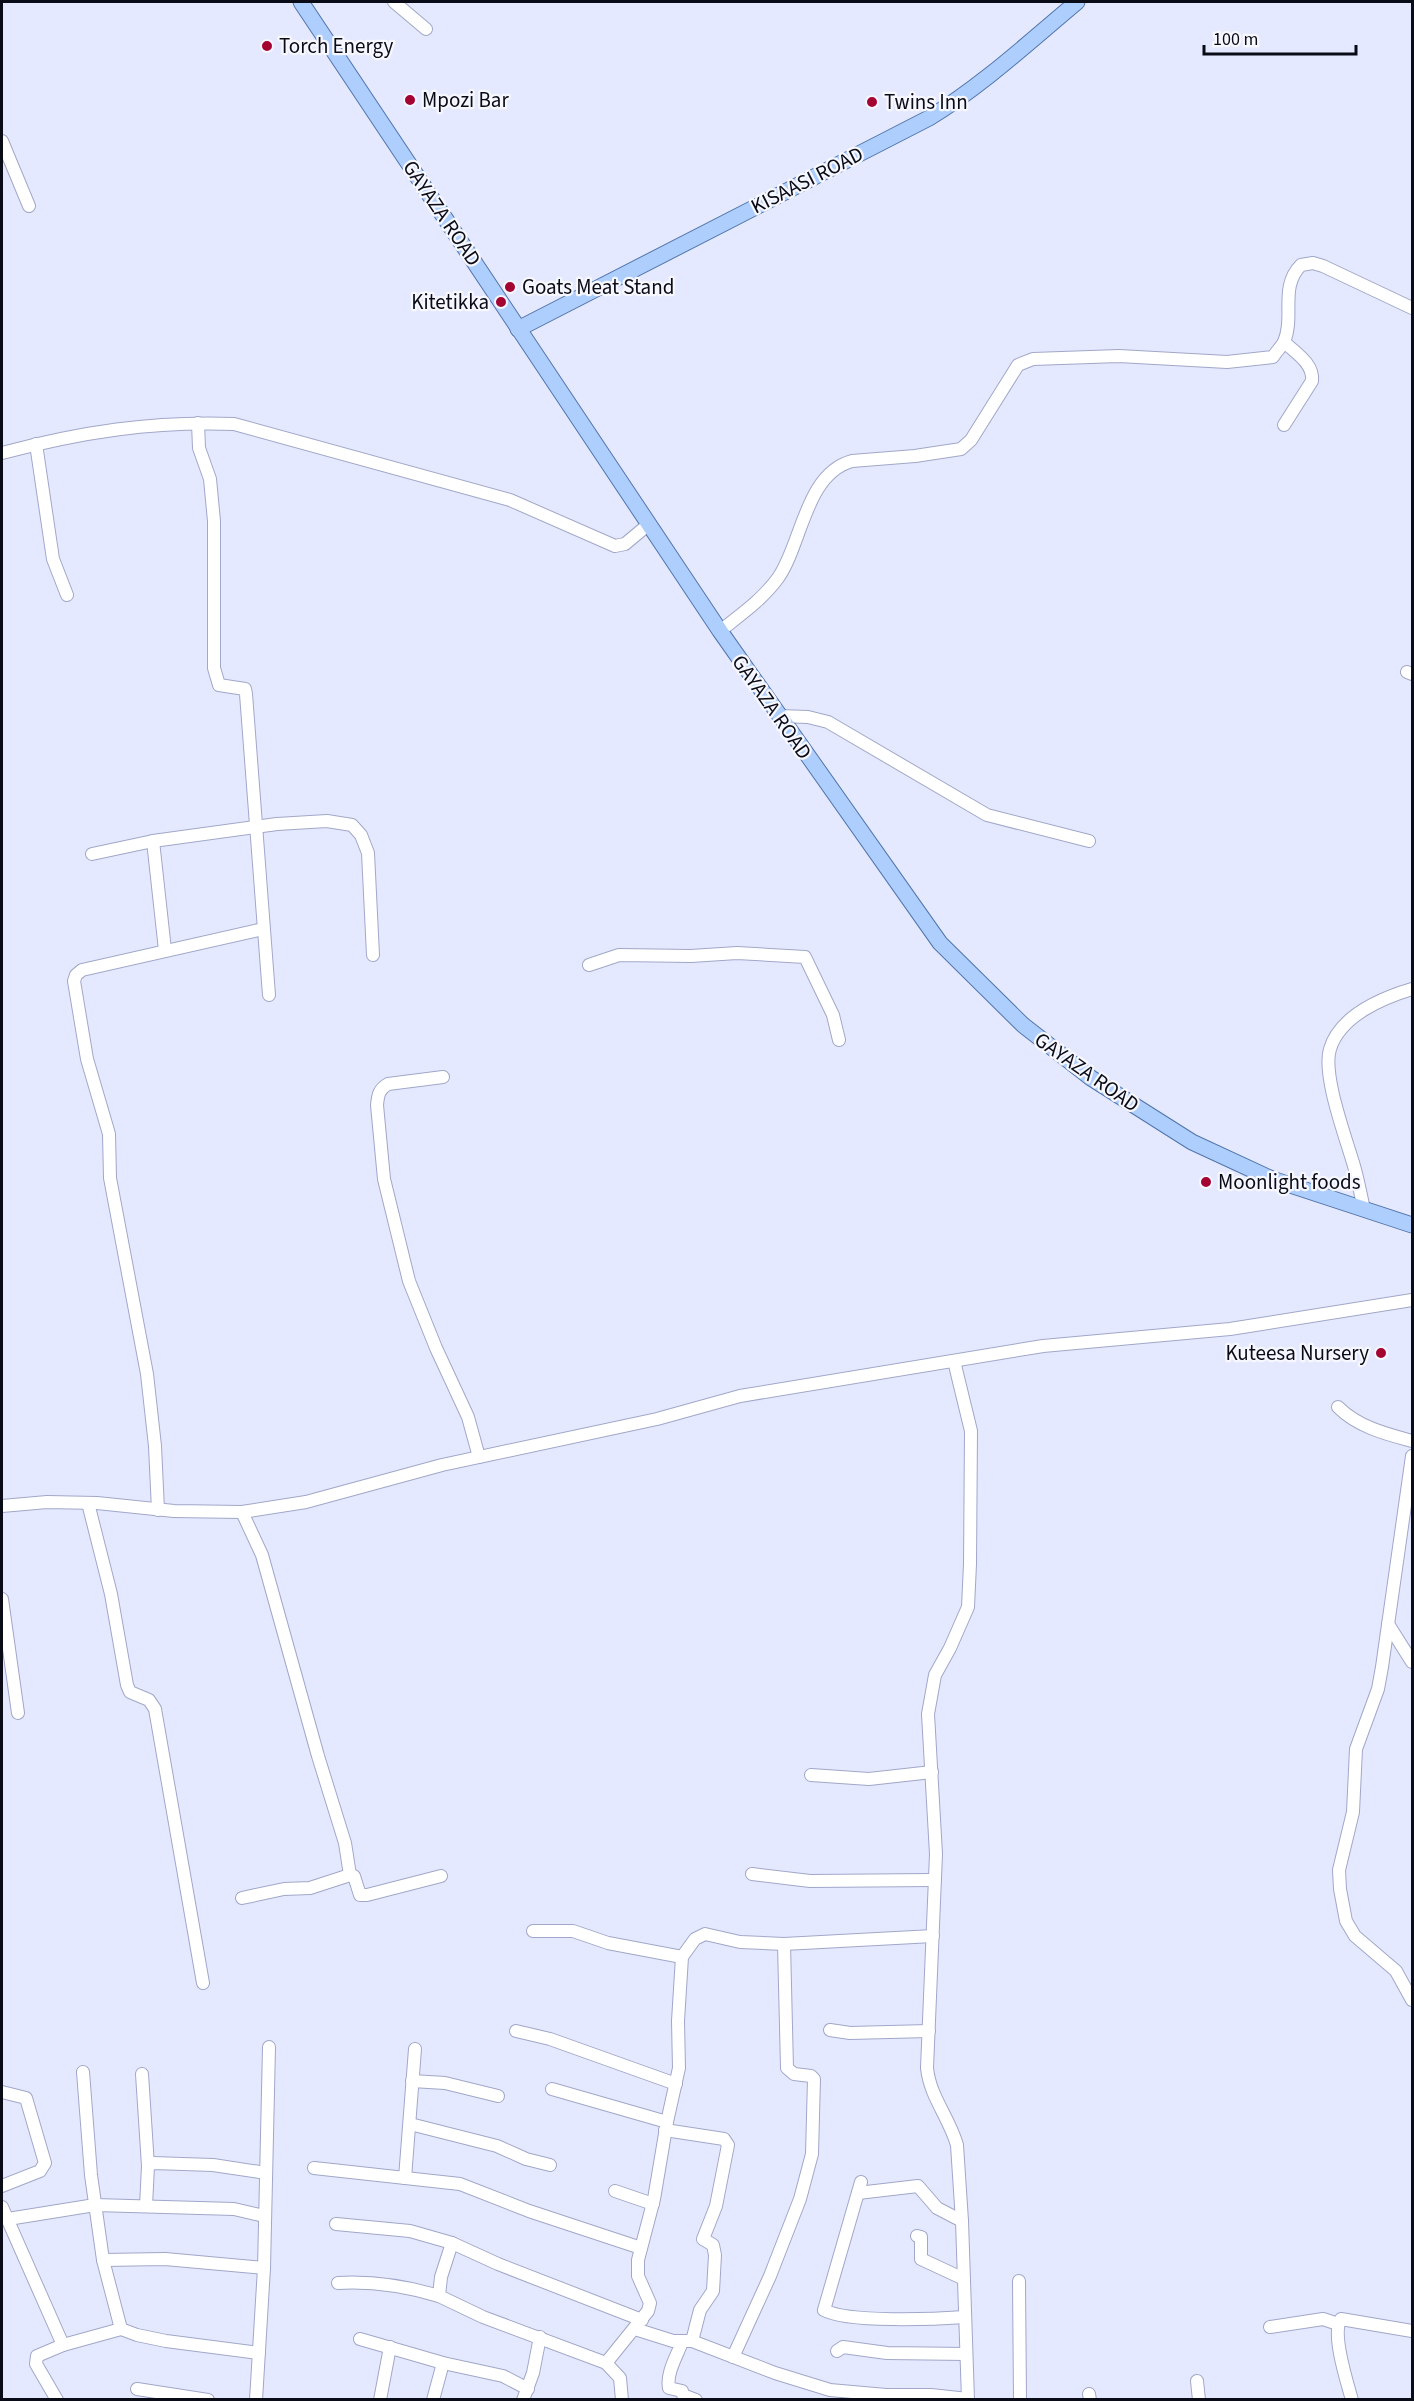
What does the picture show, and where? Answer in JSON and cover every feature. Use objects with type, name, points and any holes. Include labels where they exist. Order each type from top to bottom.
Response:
[{"type":"main road","name":"GAYAZA ROAD","points":[[302,2],[720,631],[940,943],[1023,1025],[1091,1078],[1191,1142],[1272,1179],[1413,1224]]},
{"type":"main road","name":"KISAASI ROAD","points":[[518,329],[929,118],[955,102],[993,73],[1077,2]]},
{"type":"street","points":[[394,2],[426,29]]},
{"type":"street","points":[[2,141],[29,206]]},
{"type":"street","points":[[720,631],[762,597],[779,576],[812,497],[843,463],[961,449],[971,440],[1018,365],[1024,361],[1033,358],[1119,356],[1227,362],[1273,357],[1284,342],[1288,323],[1290,280],[1301,265],[1312,263],[1413,308]]},
{"type":"street","points":[[1284,342],[1310,367],[1313,374],[1312,381],[1284,425]]},
{"type":"street","points":[[2,453],[123,427],[198,423],[234,424],[510,500],[615,546],[625,543],[650,524]]},
{"type":"street","points":[[198,423],[199,448],[210,479],[214,521],[214,668],[219,685],[245,689],[269,995]]},
{"type":"street","points":[[36,444],[53,559],[67,595]]},
{"type":"street","points":[[779,716],[808,717],[828,722],[987,815],[1089,841]]},
{"type":"street","points":[[92,854],[153,841],[255,827],[339,822],[352,825],[361,835],[368,853],[373,955]]},
{"type":"street","points":[[153,841],[165,950]]},
{"type":"street","points":[[158,1510],[155,1446],[147,1374],[110,1178],[109,1134],[87,1059],[74,981],[76,975],[82,970],[263,929]]},
{"type":"street","points":[[589,965],[619,955],[691,956],[737,953],[805,957],[833,1015],[839,1040]]},
{"type":"street","points":[[1364,1210],[1330,1077],[1330,1049],[1337,1035],[1354,1018],[1375,1004],[1413,989]]},
{"type":"street","points":[[443,1077],[388,1084],[382,1088],[378,1095],[377,1105],[384,1179],[409,1281],[436,1348],[468,1417],[479,1457]]},
{"type":"street","points":[[2,1506],[47,1502],[88,1503],[158,1510],[242,1512],[306,1502],[479,1457],[657,1419],[740,1396],[1043,1346],[1230,1329],[1413,1300]]},
{"type":"street","points":[[336,2224],[401,2230],[452,2243],[639,2324],[775,2373],[830,2390],[968,2399],[957,2145],[954,2134],[942,2115],[928,2083],[927,2068],[936,1854],[928,1714],[935,1675],[968,1607],[970,1564],[971,1431],[954,1361]]},
{"type":"street","points":[[1338,1407],[1345,1414],[1372,1429],[1413,1441]]},
{"type":"street","points":[[1412,1464],[1378,1689],[1356,1749],[1354,1802],[1339,1870],[1346,1921],[1355,1936],[1396,1971],[1413,2000]]},
{"type":"street","points":[[88,1503],[111,1594],[127,1685],[130,1692],[149,1700],[155,1709],[203,1983]]},
{"type":"street","points":[[242,1512],[262,1555],[318,1756],[345,1843],[350,1875]]},
{"type":"street","points":[[2,1599],[18,1713]]},
{"type":"street","points":[[1388,1624],[1413,1662]]},
{"type":"street","points":[[811,1775],[869,1779],[932,1772]]},
{"type":"street","points":[[752,1874],[810,1881],[934,1880]]},
{"type":"street","points":[[242,1898],[284,1889],[310,1888],[350,1875],[354,1876],[360,1894],[368,1895],[441,1876]]},
{"type":"street","points":[[533,1931],[573,1931],[608,1943],[682,1957]]},
{"type":"street","points":[[606,2362],[639,2324],[648,2311],[650,2302],[638,2276],[638,2260],[653,2204],[666,2126],[679,2068],[678,2021],[682,1957],[694,1939],[705,1934],[740,1942],[784,1944],[933,1936]]},
{"type":"street","points":[[733,2357],[770,2276],[800,2199],[812,2154],[814,2079],[812,2076],[794,2074],[788,2068],[784,1944]]},
{"type":"street","points":[[830,2030],[850,2033],[930,2031]]},
{"type":"street","points":[[516,2031],[550,2039],[676,2084]]},
{"type":"street","points":[[256,2400],[264,2268],[269,2047]]},
{"type":"street","points":[[405,2178],[415,2049]]},
{"type":"street","points":[[83,2072],[95,2205],[103,2260],[121,2329]]},
{"type":"street","points":[[142,2074],[148,2166],[146,2206]]},
{"type":"street","points":[[412,2081],[445,2083],[498,2096]]},
{"type":"street","points":[[552,2089],[666,2126],[724,2139],[728,2145],[719,2196],[703,2239],[713,2244],[715,2255],[713,2291],[700,2310],[687,2342],[669,2373],[669,2388],[682,2391],[687,2398]]},
{"type":"street","points":[[2,2092],[26,2098],[45,2163],[40,2171],[2,2187]]},
{"type":"street","points":[[410,2124],[497,2146],[526,2159],[550,2165]]},
{"type":"street","points":[[148,2166],[153,2163],[213,2165],[266,2173]]},
{"type":"street","points":[[314,2168],[460,2184],[529,2211],[641,2248]]},
{"type":"street","points":[[962,2221],[937,2208],[918,2187],[859,2187],[824,2310],[833,2314],[886,2319],[933,2320],[965,2317]]},
{"type":"street","points":[[615,2191],[653,2204]]},
{"type":"street","points":[[8,2219],[95,2205],[234,2209],[264,2216]]},
{"type":"street","points":[[2,2207],[63,2345]]},
{"type":"street","points":[[917,2236],[921,2237],[921,2259],[964,2279]]},
{"type":"street","points":[[439,2296],[441,2277],[452,2243]]},
{"type":"street","points":[[103,2260],[165,2259],[264,2268]]},
{"type":"street","points":[[1019,2281],[1020,2400]]},
{"type":"street","points":[[338,2283],[365,2282],[410,2288],[439,2296],[483,2318],[606,2362],[620,2378],[622,2400]]},
{"type":"street","points":[[1270,2327],[1323,2319],[1338,2324]]},
{"type":"street","points":[[1352,2400],[1341,2360],[1338,2324],[1341,2319],[1413,2331]]},
{"type":"street","points":[[57,2400],[36,2360],[37,2356],[63,2345],[121,2329],[166,2341],[259,2353]]},
{"type":"street","points":[[360,2339],[443,2363],[503,2376],[525,2397],[540,2337]]},
{"type":"street","points":[[380,2400],[390,2347]]},
{"type":"street","points":[[837,2351],[843,2347],[886,2354],[966,2354]]},
{"type":"street","points":[[433,2400],[443,2363]]},
{"type":"street","points":[[1197,2381],[1199,2400]]},
{"type":"street","points":[[137,2389],[208,2400]]},
{"type":"place","name":"Torch Energy","points":[[267,46]]},
{"type":"place","name":"Mpozi Bar","points":[[410,100]]},
{"type":"place","name":"Twins Inn","points":[[872,102]]},
{"type":"place","name":"Goats Meat Stand","points":[[510,287]]},
{"type":"place","name":"Kitetikka","points":[[501,302]]},
{"type":"place","name":"Moonlight foods","points":[[1206,1182]]},
{"type":"place","name":"Kuteesa Nursery","points":[[1381,1353]]}]
